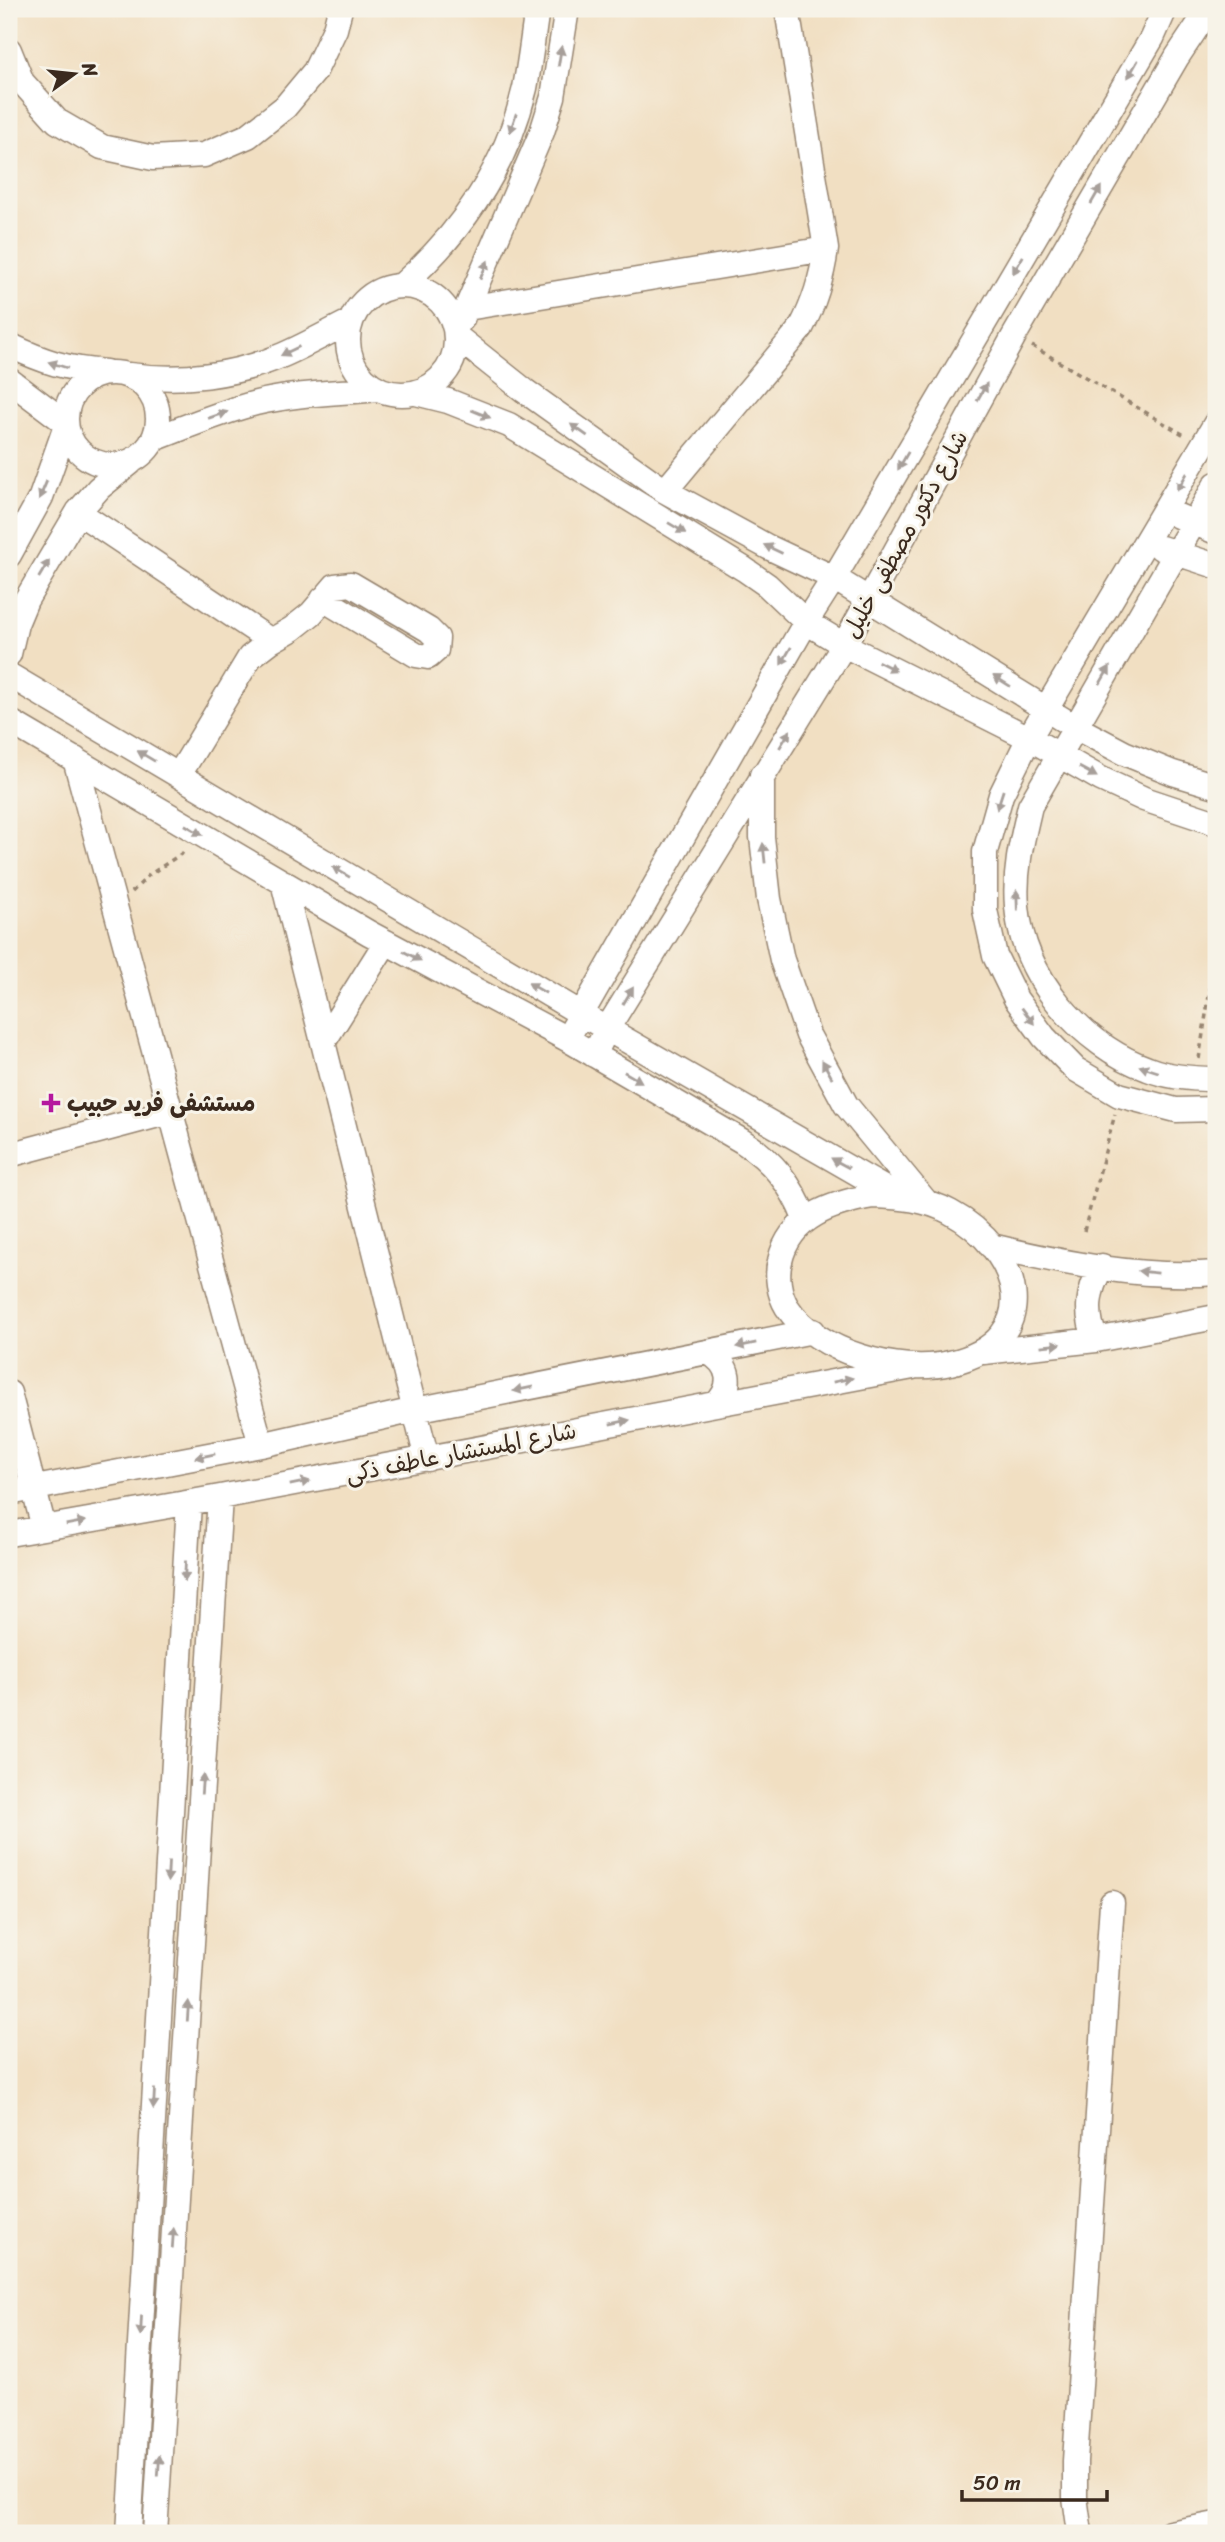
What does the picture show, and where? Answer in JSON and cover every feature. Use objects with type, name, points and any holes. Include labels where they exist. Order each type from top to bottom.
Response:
[{"type":"street","points":[[9,50],[22,82],[57,121],[102,147],[153,158],[204,155],[248,136],[285,107],[315,71],[335,29],[340,9]]},
{"type":"street","points":[[402,285],[432,259],[481,197],[513,126],[524,89],[537,9]]},
{"type":"street","points":[[154,439],[219,414],[258,403],[299,396],[379,389],[403,395],[416,393],[433,385],[446,372],[455,355],[457,334],[467,308],[542,132],[553,97],[568,9]]},
{"type":"street","points":[[665,491],[801,327],[814,303],[822,277],[826,249],[788,9]]},
{"type":"street","name":"شارع دكتور مصطفى خليل","points":[[567,1039],[806,622],[1152,38],[1165,9]]},
{"type":"street","points":[[1185,9],[1209,9]]},
{"type":"street","name":"شارع دكتور مصطفى خليل","points":[[594,1055],[607,1029],[844,645],[1014,335],[1177,57],[1209,9]]},
{"type":"street","points":[[467,308],[826,249]]},
{"type":"street","points":[[379,389],[363,378],[352,361],[348,341],[351,321],[363,302],[381,290],[402,285],[421,289],[438,299],[450,314],[457,334],[525,391],[665,491],[768,547],[834,578],[1075,727],[1124,753],[1173,774],[1216,786]]},
{"type":"street","points":[[9,345],[38,359],[70,369],[159,379],[201,376],[282,356],[351,321]]},
{"type":"street","points":[[9,555],[16,526],[49,475],[73,394],[83,383],[96,375],[118,373],[139,381],[150,393],[158,416],[154,439],[148,449],[99,488],[78,512],[26,600],[16,624],[9,654]]},
{"type":"street","points":[[9,380],[66,424],[70,439],[78,451],[89,460],[117,466],[131,462]]},
{"type":"street","points":[[416,393],[448,401],[509,425],[767,584],[806,622],[844,645],[1028,738],[1101,779],[1144,799],[1216,823]]},
{"type":"street","points":[[1216,423],[1167,510],[1028,738],[1001,795],[985,852],[985,910],[995,956],[1016,999],[1044,1037],[1075,1069],[1119,1095],[1176,1110],[1216,1109]]},
{"type":"street","points":[[1206,1079],[1149,1070],[1106,1049],[1070,1018],[1045,985],[1027,948],[1017,908],[1017,856],[1030,806],[1216,484]]},
{"type":"street","points":[[1167,510],[1192,524],[1216,532]]},
{"type":"street","points":[[78,512],[271,641]]},
{"type":"street","points":[[1147,542],[1175,554],[1216,566]]},
{"type":"street","points":[[179,775],[250,657],[292,629],[323,600]]},
{"type":"street","points":[[9,675],[607,1029],[899,1196]]},
{"type":"street","points":[[9,721],[377,938],[567,1039],[760,1152],[787,1182],[805,1219]]},
{"type":"street","points":[[75,760],[261,1445]]},
{"type":"street","points":[[762,775],[762,837],[769,899],[782,960],[808,1035],[846,1105],[926,1202]]},
{"type":"street","points":[[283,882],[427,1459]]},
{"type":"street","points":[[324,1041],[377,938],[389,901]]},
{"type":"street","points":[[9,1155],[170,1112]]},
{"type":"street","points":[[760,1152],[766,1151],[776,1141],[776,1127]]},
{"type":"street","points":[[984,1352],[1002,1337],[1013,1315],[1014,1291],[1006,1268],[991,1246],[972,1227],[950,1212],[926,1202],[899,1196],[873,1196],[847,1201],[805,1219],[792,1232],[782,1249],[778,1268],[780,1287],[786,1305],[798,1320],[844,1350],[877,1362],[913,1367],[948,1363],[984,1352],[1096,1340],[1216,1317]]},
{"type":"street","points":[[991,1246],[1040,1257],[1154,1273],[1216,1273]]},
{"type":"street","points":[[1096,1340],[1090,1325],[1088,1302],[1094,1280],[1102,1266]]},
{"type":"street","name":"شارع المستشار عاطف ذكى","points":[[9,1493],[261,1445],[415,1410],[813,1331]]},
{"type":"street","points":[[708,1352],[718,1357],[729,1376],[724,1396],[716,1404]]},
{"type":"street","name":"شارع المستشار عاطف ذكى","points":[[13,1534],[913,1367]]},
{"type":"street","points":[[9,1393],[44,1528]]},
{"type":"street","points":[[155,2533],[220,1497]]},
{"type":"street","points":[[9,1503],[13,1534]]},
{"type":"street","points":[[129,2533],[189,1503]]},
{"type":"street","points":[[1080,2533],[1075,2497],[1076,2462],[1112,1903]]},
{"type":"street","points":[[1170,2533],[1216,2524]]},
{"type":"path","points":[[1014,335],[1203,446]]},
{"type":"path","points":[[116,910],[149,876],[189,849],[211,839]]},
{"type":"path","points":[[1206,1079],[1216,951]]},
{"type":"path","points":[[1084,1231],[1119,1095]]},
{"type":"place","name":"مستشفى فريد حبيب","points":[[51,1103]]}]
